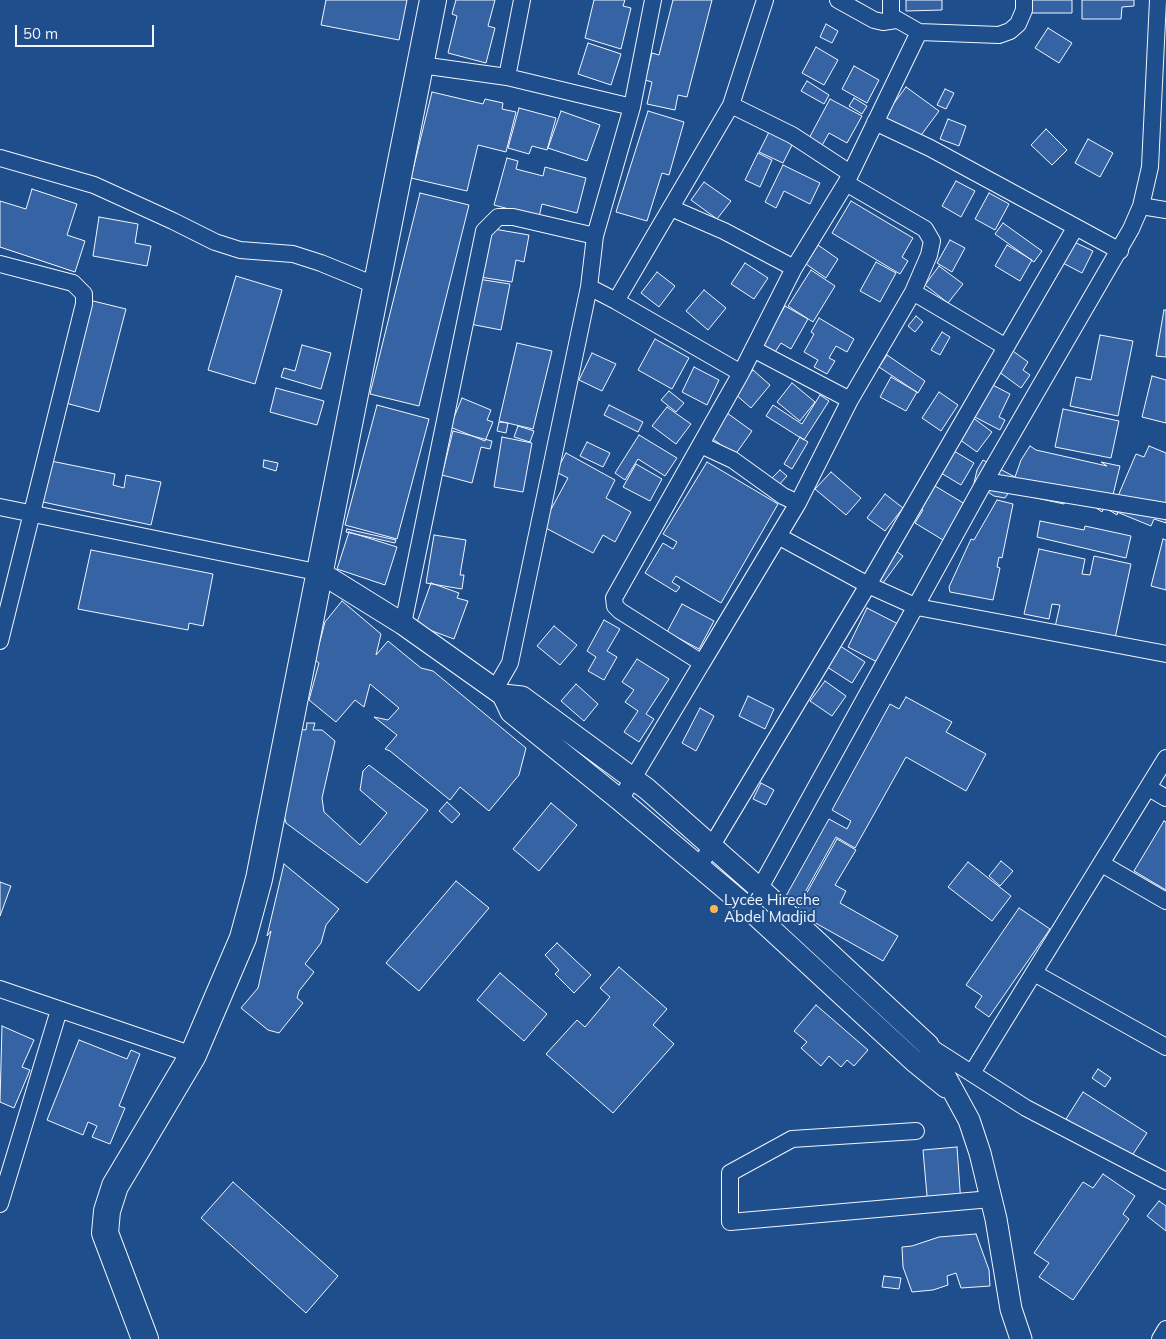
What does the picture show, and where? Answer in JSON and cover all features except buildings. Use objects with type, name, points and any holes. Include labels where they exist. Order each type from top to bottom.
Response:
[{"type":"main road","points":[[144,1339],[105,1232],[107,1211],[115,1186],[193,1055],[243,938],[259,879],[433,0]]},
{"type":"street","points":[[508,77],[522,0]]},
{"type":"street","points":[[653,0],[632,107],[595,236],[589,287],[510,663],[499,692],[510,712],[620,800],[747,907],[914,1061],[954,1094]]},
{"type":"street","points":[[616,301],[731,105],[765,0]]},
{"type":"street","points":[[838,0],[874,20],[883,22],[896,20]]},
{"type":"street","points":[[891,0],[891,16],[919,32],[999,35],[1010,31],[1018,24],[1024,10],[1024,0]]},
{"type":"street","points":[[747,907],[760,889],[985,481],[1120,251],[1141,206],[1150,167],[1161,48],[1158,0]]},
{"type":"street","points":[[702,663],[631,619],[615,606],[614,601],[741,374],[794,268],[848,178],[919,32]]},
{"type":"street","points":[[421,65],[508,77],[632,107]]},
{"type":"street","points":[[620,800],[798,503],[850,400],[913,292],[930,255],[931,235],[925,229],[848,178],[792,136],[731,105]]},
{"type":"street","points":[[876,122],[930,148],[1074,228],[1120,251]]},
{"type":"street","points":[[0,158],[94,185],[174,220],[214,242],[240,250],[293,254],[321,263],[377,286]]},
{"type":"street","points":[[1141,206],[1166,210]]},
{"type":"street","points":[[671,208],[724,231],[794,268]]},
{"type":"street","points":[[403,624],[484,231],[498,217],[513,216],[595,236]]},
{"type":"street","points":[[699,867],[868,585],[1074,228]]},
{"type":"street","points":[[0,264],[74,283],[84,294],[84,304],[30,513],[0,641]]},
{"type":"street","points":[[589,287],[741,374]]},
{"type":"street","points":[[913,292],[1006,347]]},
{"type":"street","points":[[753,350],[850,400]]},
{"type":"street","points":[[701,445],[733,460],[783,496],[798,503]]},
{"type":"street","points":[[985,481],[1166,511]]},
{"type":"street","points":[[0,507],[321,573],[403,624],[499,692],[522,697],[633,779],[713,846],[928,1046],[1026,1108],[1166,1181]]},
{"type":"street","points":[[778,536],[868,585],[917,607],[1166,654]]},
{"type":"street","points":[[972,1073],[1166,758]]},
{"type":"street","points":[[1149,788],[1166,798]]},
{"type":"street","points":[[1102,864],[1166,901]]},
{"type":"street","points":[[1034,973],[1166,1047]]},
{"type":"street","points":[[0,988],[193,1055]]},
{"type":"street","points":[[0,1204],[59,1010]]},
{"type":"street","points":[[928,1046],[969,1120],[991,1199],[1011,1309],[1021,1339]]},
{"type":"street","points":[[916,1131],[792,1139],[730,1173],[730,1222],[991,1199]]},
{"type":"street","points":[[1010,1339],[1011,1309]]},
{"type":"street","points":[[1160,1339],[1166,1329]]},
{"type":"place","name":"Lycée Hireche Abdel Madjid","points":[[714,909]]}]
